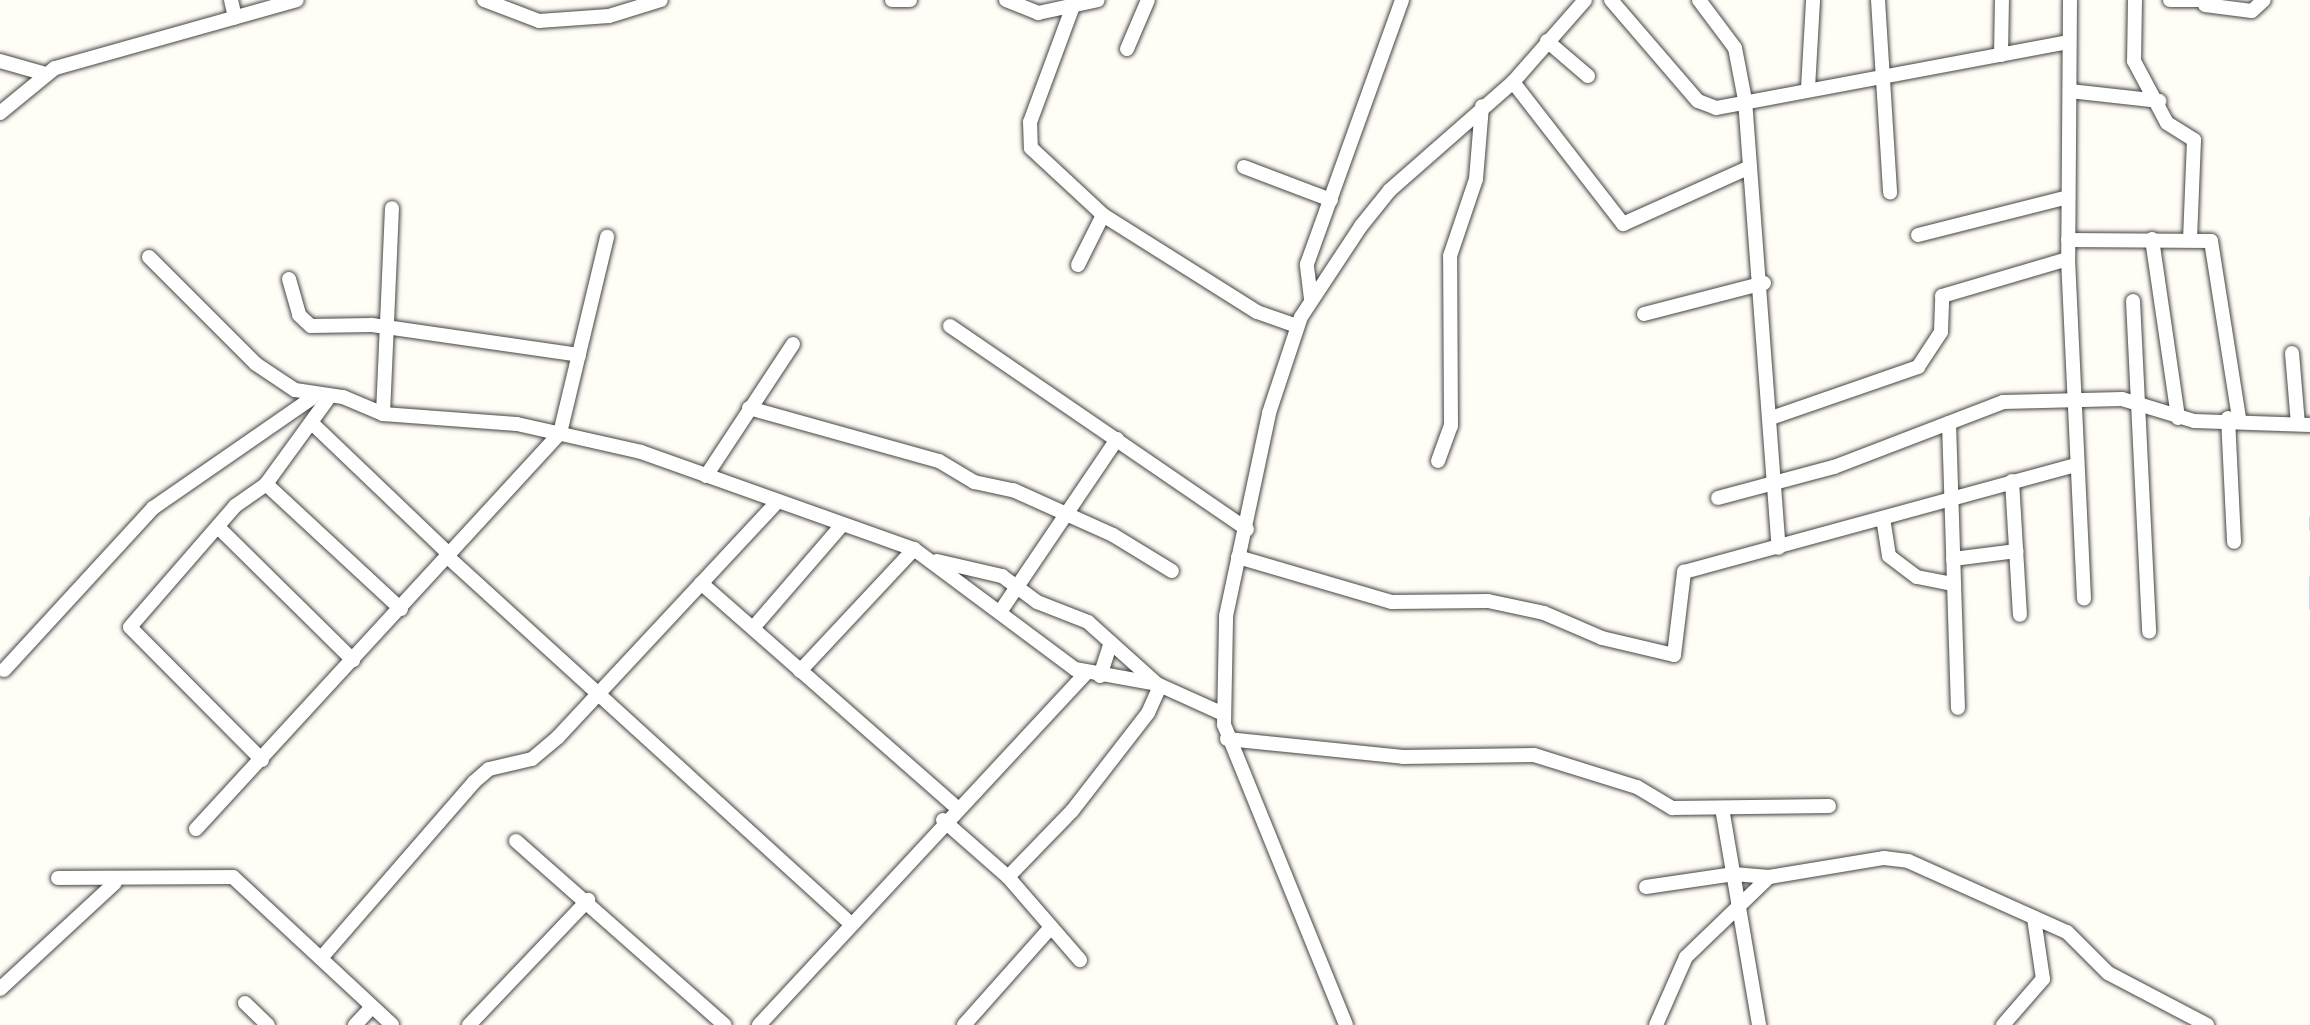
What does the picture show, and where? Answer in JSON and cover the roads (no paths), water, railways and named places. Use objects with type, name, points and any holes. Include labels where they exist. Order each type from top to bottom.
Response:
[{"type":"street","points":[[231,0],[235,18]]},
{"type":"street","points":[[0,113],[42,73],[297,0]]},
{"type":"street","points":[[484,0],[539,21],[609,16],[661,0]]},
{"type":"street","points":[[892,0],[910,0]]},
{"type":"street","points":[[1006,0],[1038,13],[1098,0]]},
{"type":"street","points":[[1127,49],[1148,0]]},
{"type":"street","points":[[1311,299],[1305,272],[1402,0]]},
{"type":"street","points":[[1346,1025],[1227,739],[1223,714],[1226,616],[1273,397],[1297,326],[1311,299],[1390,190],[1482,106],[1513,82],[1585,0]]},
{"type":"street","points":[[1611,0],[1698,101],[1716,108],[1808,88],[2065,43]]},
{"type":"street","points":[[1699,0],[1735,48],[1745,100],[1764,283],[1779,548]]},
{"type":"street","points":[[1808,88],[1813,0]]},
{"type":"street","points":[[1878,0],[1878,77],[1890,193]]},
{"type":"street","points":[[2001,55],[2002,0]]},
{"type":"street","points":[[2070,0],[2065,43],[2070,91],[2068,259],[2075,465],[2084,599]]},
{"type":"street","points":[[2135,0],[2134,61],[2159,101],[2167,123],[2194,140],[2190,239]]},
{"type":"street","points":[[2170,0],[2205,2],[2252,11],[2264,0]]},
{"type":"street","points":[[1073,6],[1029,138],[1039,157],[1103,215],[1257,312],[1297,326]]},
{"type":"street","points":[[1547,41],[1588,76]]},
{"type":"street","points":[[0,61],[42,73]]},
{"type":"street","points":[[1513,82],[1623,224],[1750,167]]},
{"type":"street","points":[[2070,91],[2159,101]]},
{"type":"street","points":[[1438,461],[1451,426],[1450,256],[1476,179],[1482,106]]},
{"type":"street","points":[[1244,167],[1331,200]]},
{"type":"street","points":[[1918,235],[2068,197]]},
{"type":"street","points":[[383,414],[392,330],[392,208]]},
{"type":"street","points":[[1078,265],[1103,215]]},
{"type":"street","points":[[196,829],[560,433],[607,237]]},
{"type":"street","points":[[2152,239],[2178,418]]},
{"type":"street","points":[[2068,240],[2190,239],[2211,241],[2218,251],[2234,418],[2234,542]]},
{"type":"street","points":[[149,257],[256,364],[312,398]]},
{"type":"street","points":[[1771,418],[1918,367],[1941,332],[1942,296],[2068,259]]},
{"type":"street","points":[[289,279],[304,323],[392,330],[579,355]]},
{"type":"street","points":[[1644,314],[1764,283]]},
{"type":"street","points":[[2133,301],[2149,632]]},
{"type":"street","points":[[950,326],[1247,529]]},
{"type":"street","points":[[706,476],[793,344]]},
{"type":"street","points":[[1718,498],[1775,483],[2003,402],[2074,397],[2139,401],[2178,418],[2234,418],[2304,425],[2292,353]]},
{"type":"street","points":[[262,760],[129,630],[220,529],[235,506],[266,484],[315,426],[330,396]]},
{"type":"street","points":[[4,670],[153,508],[312,398],[330,396],[383,414],[597,437],[775,504],[914,549],[1000,612],[1038,646],[1093,674],[1158,685],[1223,714]]},
{"type":"street","points":[[749,408],[939,461],[974,482],[1063,513],[1172,571]]},
{"type":"street","points":[[1949,423],[1958,708]]},
{"type":"street","points":[[315,426],[449,556],[598,689],[613,714],[850,923]]},
{"type":"street","points":[[1000,612],[1017,591],[1063,513],[1117,439]]},
{"type":"street","points":[[1238,557],[1392,602],[1488,601],[1544,613],[1602,638],[1674,655],[1684,572],[2075,465]]},
{"type":"street","points":[[2012,481],[2020,615]]},
{"type":"street","points":[[266,484],[401,609]]},
{"type":"street","points":[[322,957],[474,782],[489,769],[532,759],[775,504]]},
{"type":"street","points":[[1883,518],[1889,556],[1917,577],[1953,584]]},
{"type":"street","points":[[753,628],[841,526]]},
{"type":"street","points":[[220,529],[353,660]]},
{"type":"street","points":[[800,671],[914,549]]},
{"type":"street","points":[[1953,559],[2016,551]]},
{"type":"street","points":[[932,560],[1002,576],[1017,591],[1088,622],[1158,685]]},
{"type":"street","points":[[701,583],[956,807]]},
{"type":"street","points":[[759,1025],[943,820],[1093,674],[1111,643]]},
{"type":"street","points":[[1008,877],[1072,811],[1148,713],[1158,685]]},
{"type":"street","points":[[1227,739],[1403,757],[1534,755],[1637,787],[1672,808],[1829,806]]},
{"type":"street","points":[[1722,808],[1742,909],[1759,1025]]},
{"type":"street","points":[[943,820],[1008,877],[1080,960]]},
{"type":"street","points":[[516,841],[588,900],[725,1025]]},
{"type":"street","points":[[1646,887],[1734,874],[1769,877],[1869,858],[1908,861],[2067,932],[2093,962],[2142,995],[2207,1025]]},
{"type":"street","points":[[58,878],[115,883],[233,877],[392,1025]]},
{"type":"street","points":[[1656,1025],[1686,957],[1742,909],[1769,877]]},
{"type":"street","points":[[0,989],[115,883]]},
{"type":"street","points":[[469,1025],[588,900]]},
{"type":"street","points":[[2003,1025],[2043,979],[2034,918]]},
{"type":"street","points":[[964,1025],[1051,927]]},
{"type":"street","points":[[245,1003],[268,1025]]},
{"type":"street","points":[[355,1025],[371,1008]]},
{"type":"waterway","points":[[2310,517],[2310,529]]},
{"type":"waterway","points":[[2310,577],[2310,608]]}]
